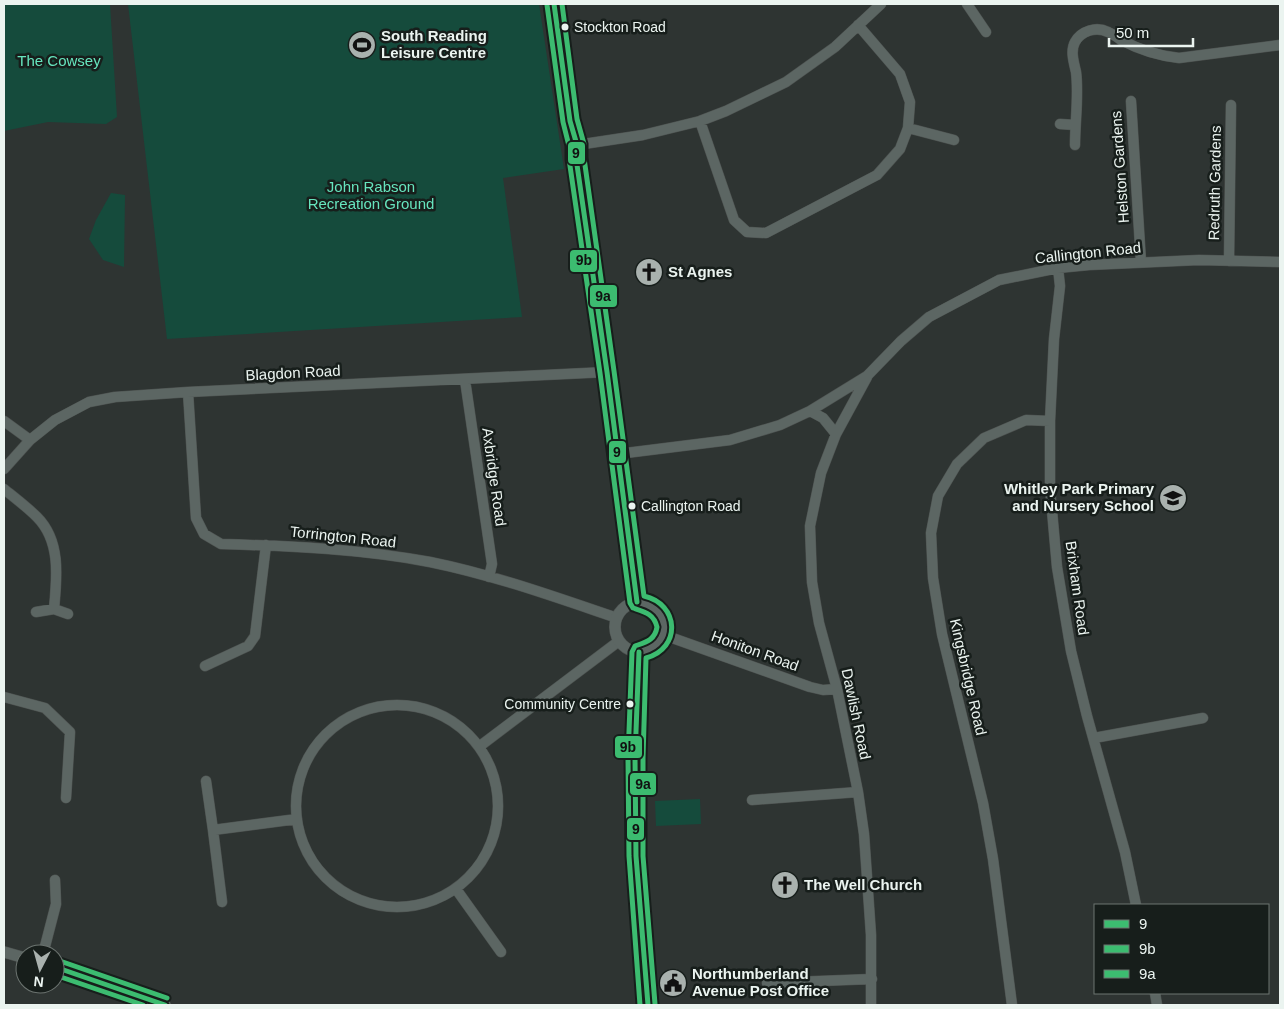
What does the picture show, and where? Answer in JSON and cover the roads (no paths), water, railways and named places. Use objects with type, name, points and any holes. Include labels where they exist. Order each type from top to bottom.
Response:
[{"type":"street","points":[[554,4],[570,121],[577,145],[577,167],[607,372],[637,602]]},
{"type":"street","points":[[577,145],[643,135],[700,121],[726,111],[786,82],[835,47],[881,4]]},
{"type":"street","points":[[967,4],[986,32]]},
{"type":"street","points":[[700,121],[734,220],[747,232],[766,233],[877,175],[900,149],[908,128],[910,102],[900,74],[858,25]]},
{"type":"street","points":[[1075,145],[1076,73],[1072,55],[1074,43],[1083,33],[1093,29],[1106,31],[1122,40],[1154,53],[1166,57],[1179,58],[1280,45]]},
{"type":"street","name":"Helston Gardens","points":[[1131,101],[1141,262]]},
{"type":"street","name":"Redruth Gardens","points":[[1229,261],[1232,105]]},
{"type":"street","points":[[1060,124],[1075,125]]},
{"type":"street","points":[[908,128],[954,140]]},
{"type":"street","name":"Callington Road","points":[[618,454],[730,440],[780,425],[810,411],[867,376],[901,341],[929,318],[999,280],[1058,268],[1141,262],[1280,262]]},
{"type":"street","name":"Brixham Road","points":[[1058,268],[1060,286],[1054,339],[1050,421],[1050,488],[1057,567],[1070,651],[1125,852],[1136,904]]},
{"type":"street","name":"Blagdon Road","points":[[4,469],[30,440],[55,420],[89,402],[115,397],[607,372]]},
{"type":"street","name":"Dawlish Road","points":[[867,376],[836,434],[821,474],[810,526],[812,582],[819,623],[837,689],[858,792],[864,834],[871,935],[871,1005]]},
{"type":"street","name":"Axbridge Road","points":[[466,380],[492,564],[489,577]]},
{"type":"street","name":"Torrington Road","points":[[188,392],[196,518],[204,534],[221,544],[367,552],[431,563],[543,593],[616,618]]},
{"type":"street","points":[[810,411],[823,418],[836,434]]},
{"type":"street","name":"Kingsbridge Road","points":[[1012,1005],[993,859],[983,804],[942,634],[933,578],[931,533],[938,496],[957,464],[984,438],[1026,420],[1050,421]]},
{"type":"street","points":[[4,421],[30,440]]},
{"type":"street","points":[[4,489],[38,518],[52,540],[58,568],[54,609]]},
{"type":"street","points":[[205,666],[248,646],[255,636],[266,545]]},
{"type":"street","points":[[637,602],[646,603],[653,606],[659,612],[665,626],[664,634],[660,642],[654,647],[647,651],[639,652],[625,647],[619,641],[615,630],[616,618],[625,607],[637,602]]},
{"type":"street","points":[[36,612],[54,609],[68,614]]},
{"type":"street","name":"Honiton Road","points":[[664,634],[810,687],[824,690],[837,689]]},
{"type":"street","points":[[480,746],[619,641]]},
{"type":"street","points":[[639,652],[635,758],[636,856],[648,1005]]},
{"type":"street","points":[[4,698],[46,708],[70,732],[66,798]]},
{"type":"street","points":[[389,704],[419,707],[453,720],[480,746],[493,770],[498,795],[497,823],[489,847],[473,873],[456,890],[425,903],[393,907],[375,905],[354,897],[332,883],[318,869],[304,847],[298,819],[297,788],[308,757],[329,731],[357,712],[389,704]]},
{"type":"street","points":[[1094,738],[1204,718]]},
{"type":"street","points":[[206,781],[222,902]]},
{"type":"street","points":[[752,800],[858,792]]},
{"type":"street","points":[[213,830],[298,819]]},
{"type":"street","points":[[46,944],[56,904],[56,880]]},
{"type":"street","points":[[456,890],[501,952]]},
{"type":"street","points":[[65,970],[165,1005]]},
{"type":"street","points":[[767,983],[872,979]]},
{"type":"place","name":"Stockton Road","points":[[565,27]]},
{"type":"place","name":"South Reading Leisure Centre","points":[[362,45]]},
{"type":"place","name":"St Agnes","points":[[649,272]]},
{"type":"place","name":"Whitley Park Primary and Nursery School","points":[[1173,498]]},
{"type":"place","name":"Callington Road","points":[[632,506]]},
{"type":"place","name":"Community Centre","points":[[630,704]]},
{"type":"place","name":"The Well Church","points":[[785,885]]},
{"type":"place","name":"Northumberland Avenue Post Office","points":[[673,983]]},
{"type":"park label","name":"The Cowsey","points":[[59,61]]},
{"type":"park label","name":"John Rabson Recreation Ground","points":[[371,196]]}]
